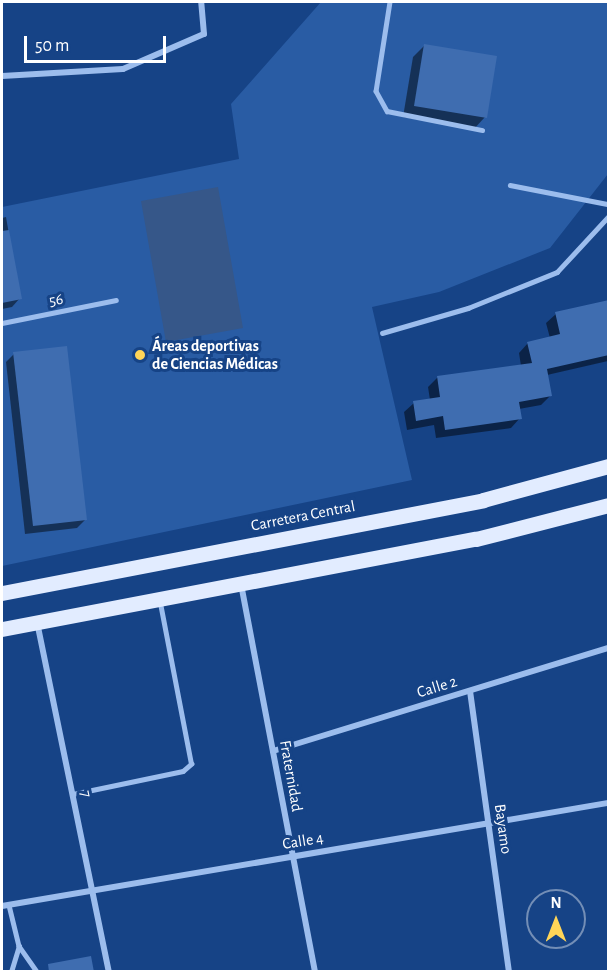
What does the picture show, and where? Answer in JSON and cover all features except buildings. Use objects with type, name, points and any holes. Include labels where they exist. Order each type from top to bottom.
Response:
[{"type":"main road","name":"Carretera Central","points":[[2,593],[483,500],[609,466]]},
{"type":"main road","points":[[2,629],[476,539],[609,505]]},
{"type":"street","points":[[2,76],[123,69],[204,34],[201,2]]},
{"type":"street","name":"Fraternidad","points":[[241,584],[291,856],[315,972]]},
{"type":"street","name":"7","points":[[37,622],[108,972]]},
{"type":"street","name":"Calle 2","points":[[273,751],[609,648]]},
{"type":"street","name":"Bayamo","points":[[470,691],[509,972]]},
{"type":"street","name":"Calle 4","points":[[5,905],[609,803]]},
{"type":"lane","points":[[390,2],[375,91],[387,111],[482,130]]},
{"type":"lane","points":[[510,185],[609,204]]},
{"type":"lane","points":[[382,333],[468,308],[557,272],[609,217]]},
{"type":"lane","name":"56","points":[[2,323],[116,300]]},
{"type":"lane","points":[[73,794],[183,771],[192,764],[159,600]]},
{"type":"lane","points":[[5,905],[19,946],[37,972]]},
{"type":"lane","points":[[11,972],[19,946]]},
{"type":"shaded area","points":[[321,2],[608,2],[608,174],[550,248],[439,292],[372,307],[412,480],[2,566],[2,207],[239,159],[231,104]]},
{"type":"shaded area","points":[[218,187],[243,328],[166,342],[141,201]]},
{"type":"place","name":"Áreas deportivas de Ciencias Médicas","points":[[140,355]]}]
